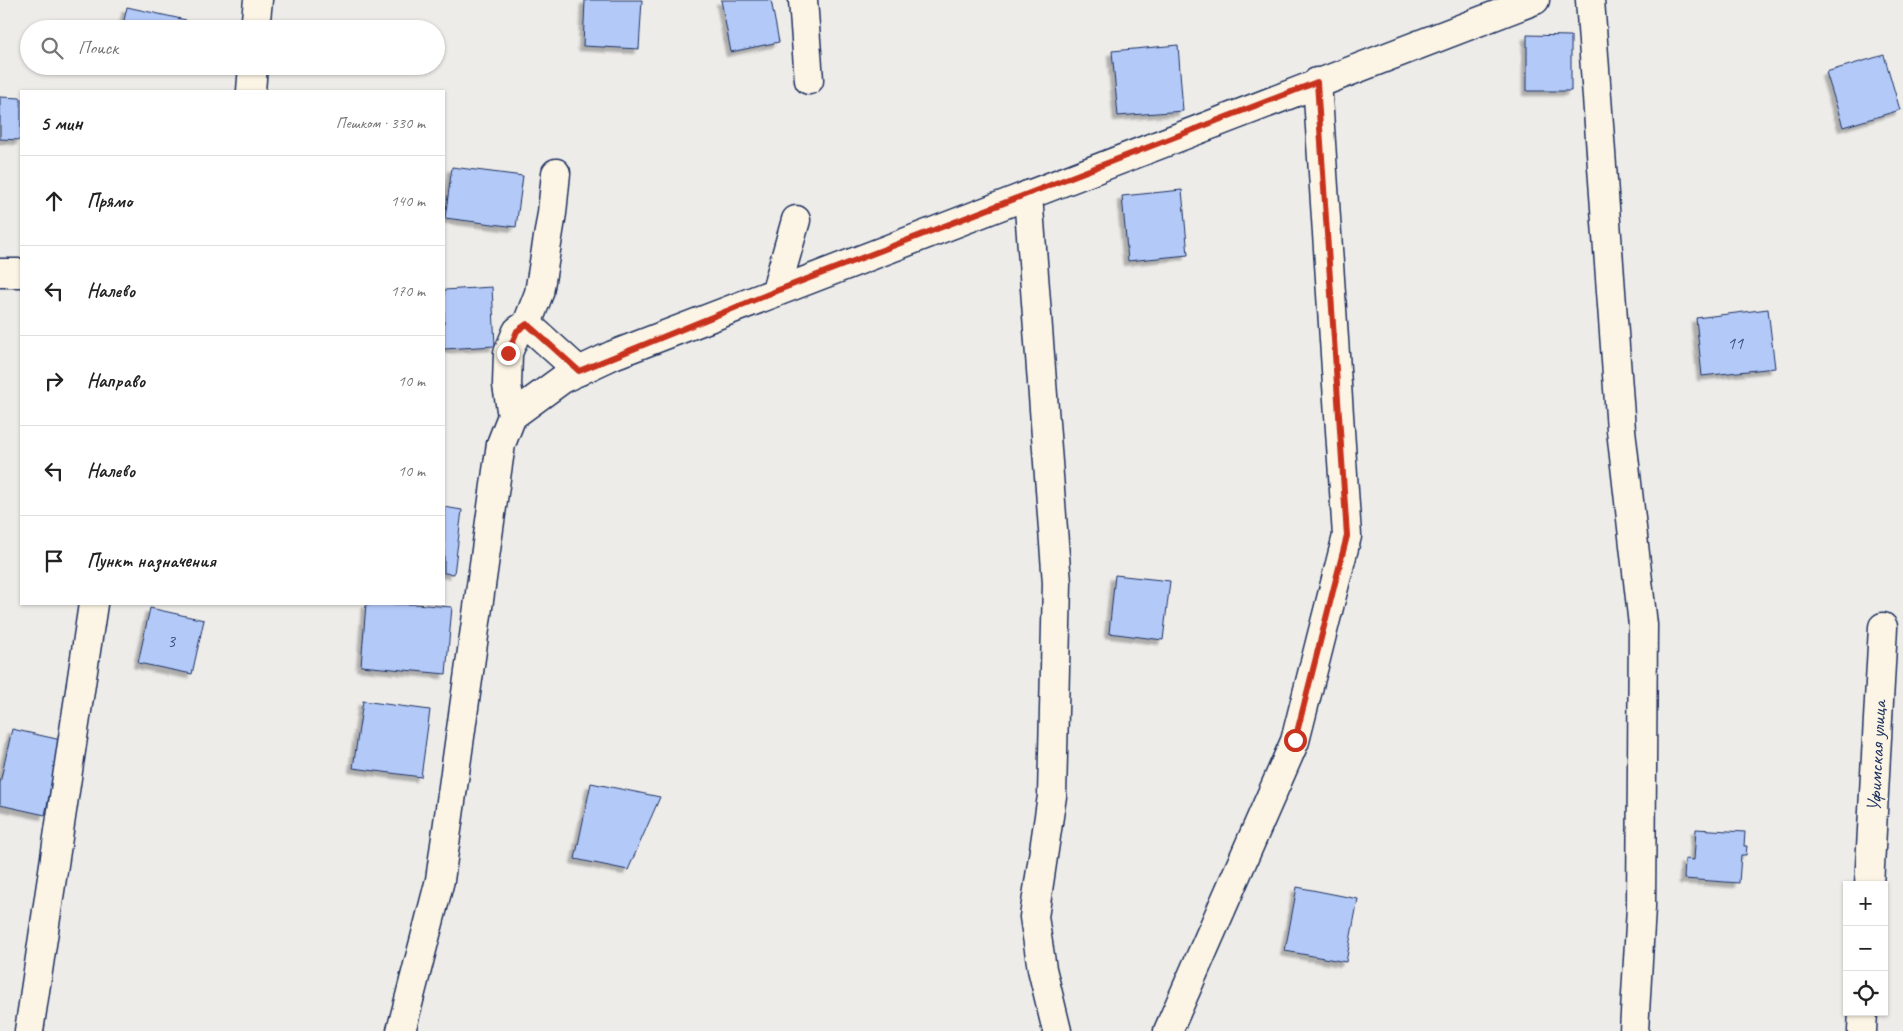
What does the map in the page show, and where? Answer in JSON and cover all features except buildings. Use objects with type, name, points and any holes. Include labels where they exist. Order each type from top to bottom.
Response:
[{"type":"street","points":[[256,20],[258,0]]},
{"type":"street","points":[[803,0],[809,80]]},
{"type":"street","points":[[512,416],[564,378],[579,371],[776,291],[1535,0]]},
{"type":"street","points":[[1590,0],[1621,430],[1643,624],[1641,907],[1634,1031]]},
{"type":"street","points":[[251,90],[252,75]]},
{"type":"street","points":[[1168,1031],[1295,740],[1347,536],[1317,82]]},
{"type":"street","points":[[401,1031],[440,880],[501,444],[512,416],[508,385],[508,353],[517,331],[527,324],[539,293],[552,213],[556,173]]},
{"type":"street","points":[[1028,195],[1058,584],[1052,796],[1034,918],[1042,969],[1057,1031]]},
{"type":"street","points":[[776,291],[796,220]]},
{"type":"street","points":[[0,273],[20,273]]},
{"type":"street","points":[[527,324],[579,371]]},
{"type":"street","points":[[29,1031],[93,605]]},
{"type":"street","name":"Уфимская улица","points":[[1869,881],[1883,627]]},
{"type":"street","points":[[1862,1031],[1863,1016]]},
{"type":"route","points":[[508,353],[517,331],[527,324],[579,371],[776,291],[1317,82],[1347,536],[1295,740]]}]
